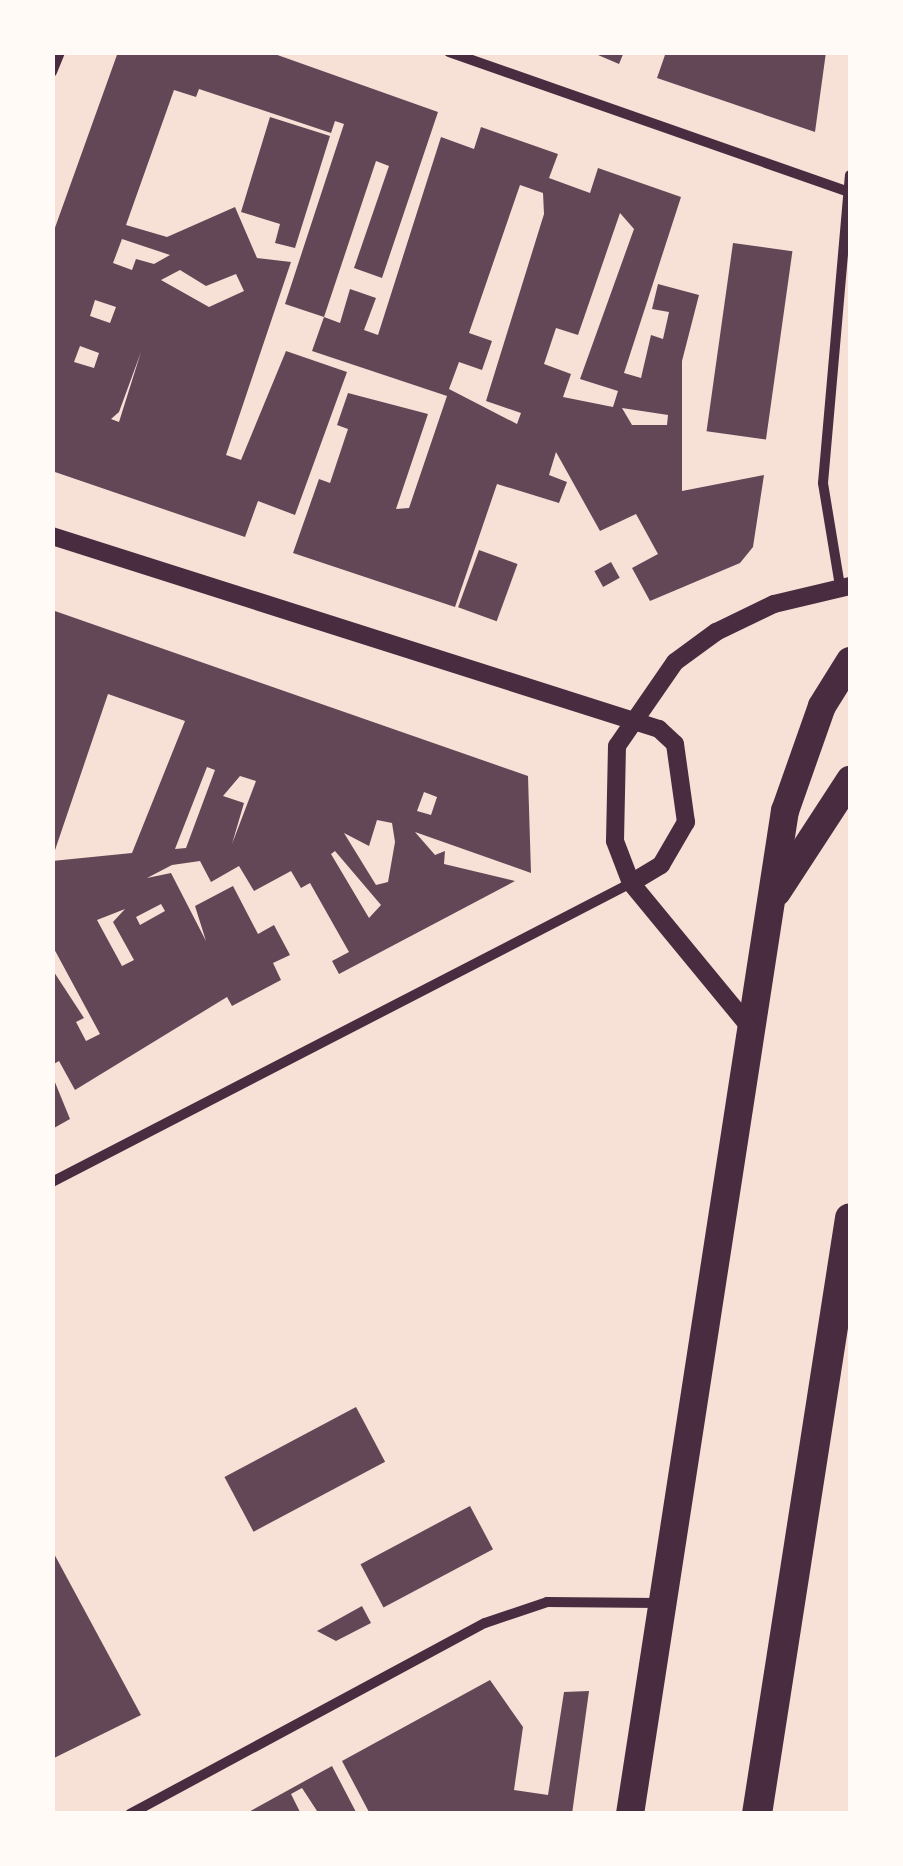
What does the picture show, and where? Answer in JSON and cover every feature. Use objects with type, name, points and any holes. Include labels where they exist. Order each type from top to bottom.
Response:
[{"type":"highway","points":[[630,1814],[660,1603],[754,1032],[785,810],[822,706],[850,661]]},
{"type":"highway","points":[[774,897],[850,780]]},
{"type":"highway","points":[[757,1814],[850,1218]]},
{"type":"highway","points":[[828,1353],[850,1300]]},
{"type":"street","points":[[52,72],[60,52]]},
{"type":"street","points":[[448,52],[848,192]]},
{"type":"street","points":[[754,1032],[631,883],[611,793],[628,719],[675,662],[716,632],[845,586],[824,483],[850,175]]},
{"type":"street","points":[[52,536],[60,549],[628,719],[675,744],[686,822],[661,865],[631,883],[52,1182]]},
{"type":"street","points":[[130,1814],[485,1623],[548,1602],[660,1603]]},
{"type":"building","points":[[118,52],[269,52],[438,112],[382,278],[354,268],[389,166],[376,161],[324,317],[285,304],[344,124],[335,121],[331,133],[199,89],[196,97],[174,90],[126,225],[167,237],[235,207],[257,258],[291,262],[226,455],[241,460],[286,351],[347,372],[295,515],[258,501],[245,537],[52,471],[52,236]],"holes":[[[122,239],[170,255],[154,264],[136,259],[132,270],[113,263]],[[180,270],[206,286],[236,274],[244,291],[209,307],[161,280]],[[95,300],[116,307],[110,323],[90,316]],[[80,346],[99,353],[94,368],[74,362]],[[141,352],[119,422],[111,419],[119,412]]]},
{"type":"building","points":[[591,52],[624,52],[619,64]]},
{"type":"building","points":[[666,52],[826,52],[815,132],[657,78]]},
{"type":"building","points":[[270,117],[330,136],[295,248],[275,243],[280,224],[241,212]]},
{"type":"building","points":[[481,127],[558,154],[549,178],[590,193],[598,168],[681,197],[624,373],[641,378],[651,335],[663,339],[669,312],[652,309],[658,284],[699,295],[682,361],[682,491],[764,475],[753,547],[740,563],[650,601],[632,568],[658,554],[636,514],[600,531],[556,452],[549,475],[567,482],[559,503],[497,484],[455,607],[293,553],[319,479],[330,483],[348,429],[337,425],[348,393],[428,414],[396,509],[409,508],[447,396],[312,351],[324,317],[340,323],[350,289],[376,298],[364,330],[378,335],[441,137],[474,149]],"holes":[[[520,185],[543,193],[544,214],[486,401],[521,413],[517,424],[449,389],[459,362],[482,370],[492,341],[469,333]],[[620,213],[634,229],[580,379],[618,391],[613,407],[563,397],[571,374],[544,364],[556,328],[578,335]],[[622,408],[668,415],[667,425],[632,425]]]},
{"type":"building","points":[[733,243],[792,251],[766,440],[707,431]]},
{"type":"building","points":[[479,550],[518,564],[497,621],[458,607]]},
{"type":"building","points":[[611,562],[620,578],[603,587],[594,571]]},
{"type":"building","points":[[52,610],[528,776],[531,873],[415,832],[435,855],[445,851],[444,864],[515,881],[339,974],[332,961],[349,952],[310,883],[301,888],[291,871],[254,891],[239,866],[211,882],[200,861],[172,865],[147,878],[171,873],[206,941],[195,906],[233,886],[258,934],[274,925],[290,955],[273,963],[281,980],[232,1006],[227,997],[75,1090],[59,1061],[52,1065],[52,969],[84,1018],[76,1022],[86,1041],[100,1034],[52,945],[52,861],[132,853],[185,721],[108,694],[52,859]],"holes":[[[207,767],[215,770],[186,848],[175,849]],[[240,776],[256,781],[232,844],[244,803],[223,796]],[[424,792],[437,797],[431,815],[417,811]],[[377,820],[392,823],[395,842],[388,882],[376,885],[344,833],[369,846]],[[335,851],[381,905],[369,918],[331,854]],[[161,904],[165,911],[140,925],[136,917]],[[125,909],[113,922],[134,960],[122,966],[97,920]]]},
{"type":"building","points":[[52,1075],[70,1119],[54,1128],[52,1125]]},
{"type":"building","points":[[356,1407],[385,1462],[254,1532],[224,1477]]},
{"type":"building","points":[[470,1506],[493,1549],[384,1607],[361,1564]]},
{"type":"building","points":[[52,1550],[141,1715],[52,1759]]},
{"type":"building","points":[[362,1606],[371,1623],[336,1641],[317,1631]]},
{"type":"building","points":[[490,1680],[523,1727],[514,1790],[548,1795],[564,1692],[589,1691],[572,1814],[370,1814],[342,1761]]},
{"type":"building","points":[[332,1766],[357,1814],[319,1814],[302,1788],[291,1794],[301,1814],[245,1814]]}]
